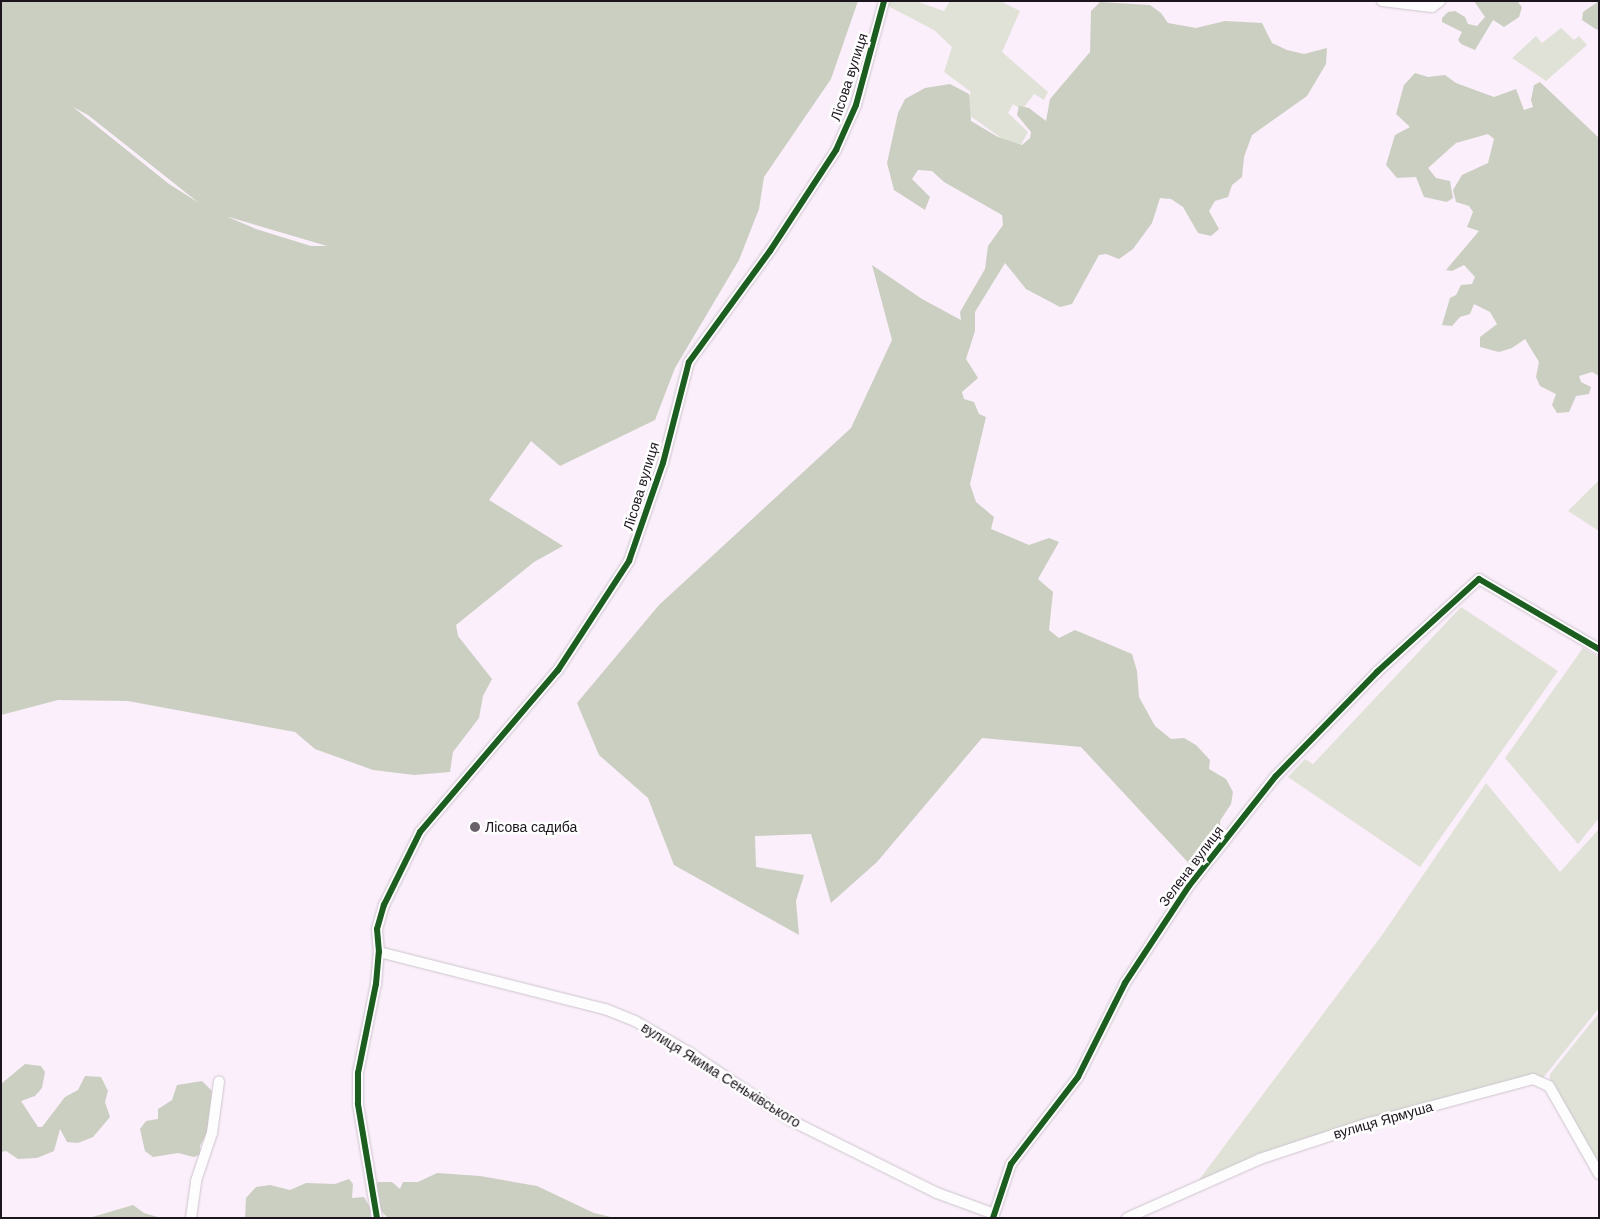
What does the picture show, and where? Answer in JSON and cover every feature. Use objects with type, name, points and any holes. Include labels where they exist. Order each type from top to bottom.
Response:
[{"type":"street","name":"Лісова вулиця","points":[[377,1218],[358,1104],[361,1052],[376,984],[379,952],[377,929],[384,904],[420,832],[558,670],[629,561],[663,462],[689,362],[770,252],[836,150],[856,105],[884,1]]},
{"type":"street","points":[[1382,1],[1432,7],[1440,1]]},
{"type":"street","name":"Зелена вулиця","points":[[993,1216],[1010,1164],[1078,1077],[1126,983],[1188,886],[1283,769],[1377,672],[1480,579],[1599,649]]},
{"type":"street","name":"вулиця Якима Сеньківського","points":[[379,952],[596,1006],[635,1021],[687,1051],[790,1120],[937,1194],[993,1216]]},
{"type":"street","name":"вулиця Ярмуша","points":[[1127,1218],[1260,1158],[1369,1123],[1533,1079],[1549,1086],[1599,1174]]},
{"type":"street","points":[[191,1218],[196,1181],[212,1133],[219,1081]]},
{"type":"shaded area","points":[[1,1],[858,1],[831,79],[764,177],[759,209],[739,260],[675,368],[655,420],[560,466],[531,441],[489,500],[563,546],[534,562],[456,625],[458,636],[492,679],[483,696],[479,718],[453,752],[450,772],[414,775],[373,770],[315,749],[295,732],[128,701],[58,700],[1,715]],"holes":[[[73,107],[88,115],[199,203],[169,184]],[[229,217],[327,246],[311,246],[256,229]]]},
{"type":"shaded area","points":[[887,1],[916,1],[944,11],[950,1],[1000,1],[1020,11],[1002,52],[1048,92],[1044,100],[1034,94],[1022,110],[1013,104],[1008,113],[1028,132],[1018,150],[962,110],[971,92],[944,72],[952,47],[934,30],[886,5]]},
{"type":"shaded area","points":[[1474,1],[1517,1],[1522,7],[1519,17],[1504,27],[1493,20],[1475,50],[1461,44],[1458,40],[1462,32],[1442,22],[1442,18],[1448,12],[1455,11],[1465,17],[1468,24],[1477,26],[1485,17]]},
{"type":"shaded area","points":[[1599,1],[1599,27],[1597,30],[1582,20],[1583,12]]},
{"type":"shaded area","points":[[1100,2],[1150,5],[1161,13],[1168,23],[1196,28],[1225,21],[1262,23],[1272,43],[1287,50],[1304,54],[1327,48],[1326,64],[1307,96],[1252,135],[1244,157],[1242,177],[1232,185],[1228,197],[1215,201],[1209,211],[1219,229],[1211,236],[1198,233],[1183,207],[1171,199],[1160,198],[1152,223],[1133,249],[1119,259],[1106,254],[1099,255],[1072,304],[1060,307],[1026,289],[1005,263],[975,312],[975,331],[966,359],[978,378],[962,392],[964,399],[974,402],[979,414],[986,417],[970,484],[976,502],[994,517],[991,529],[1029,545],[1049,538],[1059,542],[1038,579],[1053,592],[1049,630],[1059,638],[1075,630],[1132,654],[1137,671],[1139,697],[1155,726],[1171,739],[1184,738],[1196,745],[1210,760],[1209,769],[1226,779],[1233,792],[1231,804],[1220,821],[1221,835],[1195,870],[1081,747],[982,738],[877,862],[831,903],[811,834],[755,836],[756,867],[804,875],[796,901],[799,935],[674,865],[648,798],[599,755],[577,703],[659,605],[851,428],[892,340],[872,265],[922,299],[961,320],[960,312],[985,269],[988,246],[1003,225],[1002,215],[944,182],[932,171],[918,170],[912,179],[930,197],[925,210],[894,190],[887,163],[898,113],[905,99],[925,88],[950,84],[969,94],[971,121],[998,137],[1022,145],[1030,138],[1031,132],[1017,115],[1019,106],[1029,108],[1046,121],[1050,99],[1090,52],[1091,11]]},
{"type":"shaded area","points":[[1561,28],[1574,40],[1579,36],[1587,45],[1546,81],[1512,58],[1536,36],[1542,43]]},
{"type":"shaded area","points":[[1415,73],[1428,77],[1445,75],[1456,83],[1494,97],[1516,89],[1524,110],[1533,107],[1531,100],[1534,85],[1540,82],[1598,137],[1599,376],[1592,372],[1579,376],[1581,382],[1591,387],[1589,394],[1576,396],[1569,412],[1557,413],[1552,405],[1556,394],[1540,386],[1536,377],[1539,362],[1525,339],[1512,348],[1499,352],[1480,347],[1480,337],[1497,324],[1490,312],[1474,304],[1470,314],[1460,317],[1452,326],[1442,325],[1450,298],[1456,295],[1461,285],[1472,284],[1475,277],[1464,265],[1452,271],[1446,270],[1479,231],[1467,227],[1473,212],[1469,206],[1456,202],[1453,190],[1462,175],[1488,163],[1494,139],[1488,134],[1456,143],[1428,168],[1436,178],[1450,181],[1453,198],[1447,202],[1424,197],[1416,177],[1397,178],[1386,165],[1395,135],[1410,127],[1396,114],[1404,85]]},
{"type":"shaded area","points":[[1599,480],[1599,531],[1568,511]]},
{"type":"shaded area","points":[[1461,607],[1558,671],[1420,867],[1288,777],[1305,759],[1313,764]]},
{"type":"shaded area","points":[[1583,648],[1599,657],[1599,818],[1578,844],[1505,758]]},
{"type":"shaded area","points":[[1486,783],[1560,872],[1599,829],[1599,1008],[1543,1078],[1533,1077],[1297,1141],[1203,1182],[1199,1180],[1382,935]]},
{"type":"shaded area","points":[[1599,1013],[1599,1166],[1550,1082],[1550,1074]]},
{"type":"shaded area","points":[[25,1064],[41,1066],[45,1072],[42,1088],[35,1096],[21,1101],[38,1127],[42,1127],[65,1097],[78,1090],[85,1076],[101,1077],[108,1091],[105,1102],[110,1117],[93,1137],[78,1143],[67,1142],[60,1129],[54,1151],[37,1158],[18,1159],[6,1151],[1,1152],[1,1084]]},
{"type":"shaded area","points":[[202,1081],[212,1091],[207,1133],[200,1146],[201,1154],[194,1157],[178,1153],[153,1157],[145,1151],[140,1129],[146,1121],[158,1119],[158,1109],[172,1100],[177,1085]]},
{"type":"shaded area","points":[[437,1173],[480,1176],[537,1186],[594,1213],[615,1218],[388,1218],[381,1211],[374,1190],[378,1182],[392,1182],[400,1189],[403,1182],[418,1182]]},
{"type":"shaded area","points":[[349,1179],[353,1184],[352,1198],[364,1197],[371,1209],[370,1218],[245,1218],[246,1198],[256,1187],[270,1185],[290,1190],[306,1183],[335,1184]]},
{"type":"shaded area","points":[[133,1205],[144,1213],[161,1218],[89,1218]]},
{"type":"cycle path","points":[[377,1218],[358,1104],[358,1073],[376,984],[379,952],[377,929],[384,905],[420,832],[558,670],[629,561],[663,463],[689,362],[770,251],[836,150],[856,105],[884,1]]},
{"type":"cycle path","points":[[993,1218],[1011,1164],[1078,1077],[1125,983],[1189,886],[1276,776],[1377,672],[1479,579],[1599,649]]},
{"type":"place","name":"Лісова садиба","points":[[475,827]]}]
